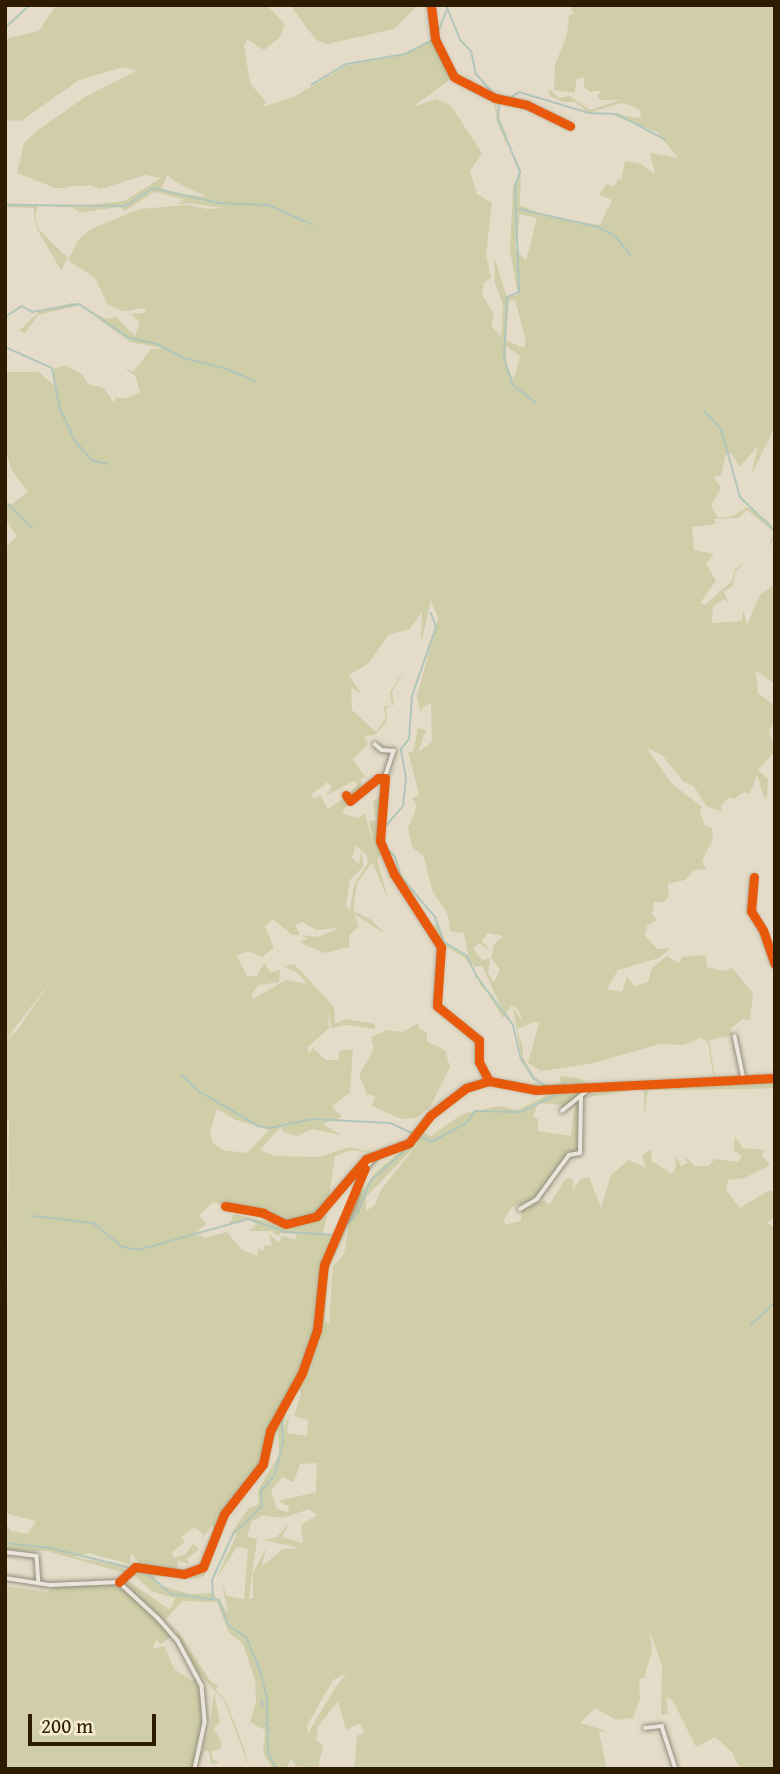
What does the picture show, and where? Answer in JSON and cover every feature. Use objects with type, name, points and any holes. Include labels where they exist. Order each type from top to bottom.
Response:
[{"type":"street","points":[[431,5],[435,39],[454,77],[495,98],[527,105],[570,126]]},
{"type":"street","points":[[375,744],[382,750],[394,751],[385,778],[380,841],[394,874],[441,947],[437,1007],[479,1040],[479,1062],[489,1081]]},
{"type":"street","points":[[346,795],[350,801],[377,778],[385,778]]},
{"type":"street","points":[[754,877],[751,911],[763,930],[775,964]]},
{"type":"street","points":[[735,1037],[744,1079]]},
{"type":"street","points":[[562,1111],[589,1089],[601,1084],[775,1078]]},
{"type":"street","points":[[225,1206],[263,1213],[283,1223],[306,1220],[323,1212],[366,1160],[409,1143],[431,1115],[466,1088],[489,1081],[526,1090],[589,1089]]},
{"type":"street","points":[[520,1209],[537,1199],[569,1155],[580,1153],[580,1097]]},
{"type":"street","points":[[5,1578],[39,1582],[119,1582],[135,1567],[184,1574],[204,1567],[225,1514],[265,1458],[268,1436],[302,1373],[317,1329],[328,1255],[354,1203],[362,1172],[380,1154]]},
{"type":"street","points":[[5,1552],[37,1556],[39,1582]]},
{"type":"street","points":[[119,1582],[169,1630],[199,1679],[205,1716],[195,1769]]},
{"type":"street","points":[[645,1728],[662,1726],[676,1769]]},
{"type":"green space","points":[[56,5],[267,5],[285,25],[279,38],[264,50],[247,39],[244,46],[250,83],[266,102],[262,107],[294,97],[347,65],[404,55],[435,39],[453,77],[413,107],[437,99],[451,106],[482,153],[470,171],[477,194],[492,203],[486,255],[491,278],[484,282],[482,294],[494,315],[491,326],[501,337],[503,305],[495,283],[494,257],[507,297],[518,295],[510,250],[513,187],[520,171],[508,149],[521,170],[520,205],[545,216],[600,225],[612,200],[599,195],[607,184],[614,187],[619,178],[621,182],[625,161],[641,164],[655,174],[650,153],[678,158],[657,132],[610,114],[640,118],[641,111],[632,106],[621,103],[589,113],[575,102],[563,102],[550,96],[549,89],[559,98],[570,96],[590,110],[620,100],[600,100],[597,96],[602,90],[590,92],[584,87],[584,77],[577,79],[574,93],[554,90],[555,65],[567,35],[569,15],[573,14],[570,5],[775,5],[775,427],[751,475],[758,446],[740,467],[731,453],[726,454],[721,475],[714,477],[721,488],[711,505],[718,518],[733,516],[747,507],[767,520],[775,531],[775,537],[769,546],[774,532],[747,510],[738,518],[714,519],[716,524],[692,527],[694,550],[714,554],[706,564],[716,581],[700,603],[705,605],[732,581],[734,570],[746,562],[735,572],[733,586],[724,591],[728,602],[724,599],[713,606],[712,623],[742,621],[743,609],[747,625],[760,595],[775,584],[775,684],[756,671],[758,693],[775,706],[775,723],[769,730],[775,751],[758,770],[768,779],[765,800],[757,775],[747,801],[749,794],[744,792],[734,799],[729,797],[721,806],[723,812],[706,806],[694,786],[684,782],[662,755],[647,748],[671,783],[702,807],[700,812],[705,825],[712,828],[713,839],[702,861],[706,869],[694,870],[685,880],[668,884],[669,896],[663,902],[654,902],[652,914],[657,920],[647,926],[645,936],[657,949],[671,948],[659,958],[618,970],[607,989],[622,992],[627,977],[635,986],[648,982],[652,968],[667,956],[679,963],[682,957],[706,955],[707,967],[724,971],[732,968],[753,993],[750,1020],[743,1019],[730,1029],[734,1035],[709,1040],[715,1077],[739,1077],[740,1071],[741,1078],[714,1079],[708,1042],[701,1038],[684,1045],[660,1044],[589,1064],[541,1071],[528,1063],[539,1023],[534,1022],[517,1029],[523,1057],[533,1075],[545,1085],[561,1083],[559,1077],[564,1076],[582,1079],[587,1085],[565,1083],[566,1087],[545,1090],[519,1088],[506,1082],[526,1088],[536,1083],[548,1087],[536,1081],[522,1060],[513,1008],[524,1024],[517,1008],[511,1006],[503,1018],[488,994],[503,1011],[482,966],[475,967],[469,960],[476,974],[466,959],[447,947],[439,1005],[443,951],[431,926],[437,925],[445,944],[469,958],[464,933],[450,931],[448,915],[432,890],[424,857],[412,847],[408,828],[417,806],[412,799],[419,794],[408,752],[413,752],[418,728],[426,730],[418,752],[432,742],[431,703],[422,708],[421,716],[417,696],[438,618],[431,600],[421,644],[422,612],[409,630],[389,634],[369,663],[349,675],[362,695],[351,687],[352,710],[376,732],[386,718],[383,706],[392,706],[386,708],[387,721],[375,735],[364,736],[368,744],[353,759],[365,777],[360,780],[365,790],[351,800],[347,795],[358,785],[354,781],[325,796],[332,787],[328,782],[311,795],[314,799],[320,795],[328,809],[346,797],[353,805],[348,804],[342,813],[358,818],[365,813],[375,854],[369,821],[376,820],[373,801],[381,797],[380,778],[384,779],[380,840],[384,850],[377,859],[388,899],[372,862],[357,883],[353,911],[370,919],[387,935],[354,914],[359,926],[349,935],[349,947],[324,953],[299,942],[307,939],[302,935],[319,937],[338,928],[316,930],[302,922],[295,925],[300,935],[292,935],[273,919],[265,926],[274,948],[262,957],[248,951],[237,956],[247,976],[257,976],[264,963],[271,972],[280,970],[279,982],[259,985],[251,995],[253,999],[286,980],[307,984],[298,973],[283,966],[294,964],[334,1007],[335,1024],[345,1019],[375,1024],[375,1029],[346,1025],[331,1028],[328,1011],[329,1028],[307,1048],[309,1053],[313,1048],[326,1060],[339,1060],[339,1051],[353,1049],[350,1093],[332,1106],[342,1117],[323,1124],[341,1135],[312,1129],[297,1136],[283,1132],[281,1126],[260,1150],[275,1156],[319,1157],[349,1147],[378,1154],[351,1150],[335,1156],[328,1204],[318,1215],[329,1206],[323,1232],[335,1237],[324,1265],[324,1286],[326,1265],[338,1233],[355,1203],[367,1168],[383,1154],[398,1149],[369,1167],[361,1192],[375,1173],[419,1136],[418,1130],[431,1136],[462,1114],[499,1106],[517,1110],[562,1088],[557,1096],[567,1088],[581,1091],[579,1097],[561,1111],[561,1105],[538,1103],[533,1117],[538,1119],[538,1131],[571,1136],[574,1110],[580,1101],[580,1149],[570,1153],[536,1199],[512,1207],[504,1219],[505,1225],[521,1221],[521,1211],[526,1207],[545,1200],[549,1205],[566,1178],[573,1179],[573,1189],[581,1179],[589,1177],[601,1208],[611,1175],[629,1160],[646,1168],[642,1155],[651,1150],[652,1161],[672,1174],[676,1167],[675,1155],[681,1166],[688,1163],[683,1155],[695,1166],[708,1166],[715,1159],[737,1162],[742,1157],[734,1150],[735,1137],[743,1148],[764,1150],[762,1156],[770,1165],[745,1178],[728,1180],[726,1190],[740,1208],[770,1190],[775,1192],[775,1217],[767,1223],[775,1228],[775,1769],[740,1769],[732,1752],[715,1737],[696,1747],[672,1699],[666,1698],[668,1714],[661,1715],[662,1665],[650,1632],[652,1651],[644,1678],[639,1679],[640,1699],[633,1718],[616,1720],[595,1708],[580,1723],[607,1731],[599,1732],[607,1769],[354,1769],[357,1736],[364,1732],[360,1723],[346,1730],[338,1701],[318,1727],[316,1740],[323,1745],[318,1769],[296,1766],[291,1759],[286,1769],[273,1769],[263,1753],[265,1730],[250,1722],[256,1702],[255,1680],[243,1644],[229,1633],[217,1602],[182,1601],[165,1620],[178,1632],[211,1682],[218,1685],[216,1690],[226,1701],[250,1769],[224,1700],[196,1671],[175,1630],[121,1582],[136,1567],[156,1574],[185,1576],[204,1569],[229,1512],[266,1461],[271,1434],[287,1408],[282,1432],[289,1416],[287,1433],[307,1436],[308,1420],[294,1416],[301,1394],[299,1388],[293,1389],[303,1372],[316,1331],[287,1403],[270,1431],[259,1470],[227,1510],[216,1537],[212,1525],[201,1540],[203,1534],[194,1527],[181,1537],[185,1542],[172,1552],[174,1558],[184,1555],[193,1544],[199,1549],[187,1559],[190,1564],[178,1561],[177,1574],[145,1569],[131,1553],[130,1564],[89,1553],[74,1557],[122,1566],[128,1574],[47,1551],[5,1550],[5,1522],[11,1531],[28,1534],[36,1521],[5,1513],[9,1119],[5,1120],[5,1042],[18,1029],[53,978],[5,1041],[5,548],[17,536],[5,519],[5,503],[12,504],[28,492],[12,471],[5,449],[5,372],[39,372],[57,388],[53,369],[65,365],[83,375],[88,384],[104,388],[114,403],[116,397],[125,399],[140,392],[136,377],[122,365],[133,372],[151,349],[163,348],[130,342],[80,305],[38,315],[25,333],[19,331],[39,312],[71,303],[79,304],[106,319],[116,317],[135,336],[140,322],[131,314],[145,313],[146,308],[122,311],[108,305],[95,278],[68,260],[79,239],[91,229],[140,209],[188,205],[208,209],[224,208],[179,204],[183,199],[154,192],[125,211],[119,207],[80,212],[71,207],[38,206],[35,217],[39,230],[68,258],[61,270],[38,231],[34,217],[34,208],[5,207],[5,203],[82,206],[124,201],[161,178],[145,175],[101,189],[89,185],[55,188],[17,173],[24,143],[37,131],[85,97],[136,71],[124,67],[79,80],[21,121],[5,120],[5,39],[39,31]],"holes":[[[167,175],[207,197],[161,191]],[[520,214],[537,218],[526,261],[515,248]],[[515,300],[526,342],[524,348],[506,340],[509,301]],[[506,346],[520,356],[514,379],[507,369]],[[356,845],[367,856],[368,863],[354,885],[350,911],[346,905],[350,880],[363,867],[361,851],[359,864],[352,858]],[[488,933],[503,936],[494,944],[491,958],[500,969],[494,982],[488,973],[490,958],[482,960],[473,948],[479,943],[491,952],[482,941]],[[217,1109],[236,1120],[269,1130],[247,1153],[222,1150],[213,1143],[210,1132]],[[420,1141],[380,1191],[375,1205],[366,1211],[366,1197]],[[213,1202],[284,1223],[317,1216],[284,1226],[234,1214],[228,1226],[248,1219],[257,1224],[249,1231],[271,1231],[278,1236],[281,1233],[296,1234],[296,1239],[282,1236],[278,1243],[269,1233],[272,1246],[264,1245],[263,1251],[258,1248],[257,1256],[242,1250],[227,1232],[206,1238],[195,1234],[206,1224],[199,1215]],[[350,1220],[344,1254],[333,1266],[329,1324],[325,1320],[328,1271]],[[278,1430],[279,1455],[258,1490],[259,1504],[249,1508],[233,1530],[232,1534],[237,1530],[235,1538],[216,1579],[237,1547],[248,1549],[244,1599],[227,1596],[222,1583],[228,1613],[213,1593],[189,1594],[157,1584],[155,1576],[197,1579],[205,1575],[229,1514],[267,1462]],[[317,1463],[316,1492],[278,1501],[289,1506],[288,1512],[277,1509],[271,1491],[282,1477],[294,1482],[300,1464]],[[309,1509],[317,1515],[301,1525],[303,1543],[282,1537],[289,1523],[277,1537],[264,1540],[300,1548],[283,1549],[262,1566],[266,1548],[253,1573],[253,1598],[249,1599],[257,1539],[247,1537],[251,1522],[263,1515],[283,1518]],[[135,1576],[153,1592],[175,1598],[170,1610],[127,1580]],[[347,1673],[308,1733],[307,1726],[333,1680]]]},
{"type":"green space","points":[[290,5],[418,5],[394,29],[327,44],[316,40]]},
{"type":"green space","points":[[494,99],[508,148],[496,118]]},
{"type":"green space","points":[[407,665],[392,692],[392,706],[390,692]]},
{"type":"green space","points":[[418,1023],[419,1029],[427,1032],[427,1042],[445,1050],[450,1067],[430,1107],[416,1118],[401,1119],[372,1106],[375,1096],[367,1094],[359,1075],[374,1049],[371,1037],[387,1030],[403,1032]]},
{"type":"green space","points":[[775,1083],[775,1088],[648,1090],[644,1117],[644,1088],[584,1098],[603,1088]]},
{"type":"green space","points":[[117,1583],[172,1636],[161,1644],[156,1640],[153,1649],[164,1646],[175,1670],[193,1681],[196,1674],[204,1714],[193,1769],[5,1769],[5,1586],[47,1592],[57,1586]]},
{"type":"green space","points":[[214,1692],[220,1722],[214,1729],[222,1743],[220,1749],[212,1751],[212,1758],[219,1763],[211,1764],[209,1751],[204,1751],[196,1769],[210,1727]]},
{"type":"waterway","points":[[5,28],[30,5]]},
{"type":"waterway","points":[[446,5],[460,40],[471,51],[476,74],[496,96]]},
{"type":"waterway","points":[[311,85],[346,64],[405,54],[435,39],[447,9]]},
{"type":"waterway","points":[[508,99],[519,92],[589,113],[617,114],[666,140]]},
{"type":"waterway","points":[[499,101],[498,118],[520,172],[515,186],[519,292],[507,297],[504,358],[513,385],[535,402]]},
{"type":"waterway","points":[[5,205],[125,206],[153,188],[218,203],[268,205],[313,225]]},
{"type":"waterway","points":[[519,209],[598,227],[614,235],[630,254]]},
{"type":"waterway","points":[[5,317],[22,306],[32,312],[79,304],[129,338],[157,344],[183,358],[227,369],[254,381]]},
{"type":"waterway","points":[[5,347],[52,368],[60,409],[75,441],[93,461],[108,464]]},
{"type":"waterway","points":[[705,412],[721,429],[740,497],[775,531]]},
{"type":"waterway","points":[[5,502],[32,527]]},
{"type":"waterway","points":[[383,829],[403,806],[406,778],[401,749],[409,739],[412,696],[436,627],[431,613]]},
{"type":"waterway","points":[[384,845],[395,857],[401,877],[435,917],[444,942],[467,956],[477,977],[513,1025],[521,1059],[534,1079],[546,1086],[585,1086]]},
{"type":"waterway","points":[[182,1075],[197,1090],[258,1126],[270,1128],[312,1119],[390,1123],[431,1142],[466,1123],[475,1111],[521,1112],[564,1091]]},
{"type":"waterway","points":[[659,1086],[775,1082]]},
{"type":"waterway","points":[[346,1225],[358,1212],[371,1180],[420,1137]]},
{"type":"waterway","points":[[32,1216],[93,1223],[123,1247],[138,1250],[248,1219],[285,1232],[337,1235]]},
{"type":"waterway","points":[[751,1325],[775,1302]]},
{"type":"waterway","points":[[213,1597],[212,1580],[233,1534],[262,1506],[261,1491],[274,1476],[283,1442],[282,1420]]},
{"type":"waterway","points":[[5,1543],[50,1548],[123,1566],[149,1575],[171,1594],[219,1600],[228,1625],[246,1637],[260,1670],[267,1698],[268,1753],[276,1769]]},
{"type":"waterway","points":[[261,1699],[263,1706]]},
{"type":"waterway","points":[[264,1723],[269,1730]]},
{"type":"cycle path","points":[[431,5],[435,39],[454,77],[495,98],[527,105],[570,126]]},
{"type":"cycle path","points":[[346,795],[350,801],[378,778],[385,778],[380,841],[394,874],[441,947],[437,1006],[479,1040],[479,1062],[489,1081]]},
{"type":"cycle path","points":[[754,877],[751,911],[763,930],[775,964]]},
{"type":"cycle path","points":[[225,1206],[263,1213],[286,1224],[317,1216],[366,1159],[409,1143],[431,1115],[466,1088],[489,1081],[536,1090],[775,1078]]},
{"type":"cycle path","points":[[119,1582],[135,1567],[184,1574],[203,1567],[224,1514],[263,1464],[270,1431],[302,1373],[317,1330],[324,1265],[365,1168]]}]
